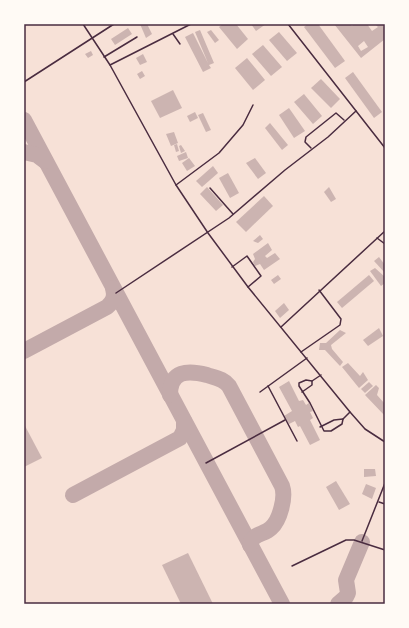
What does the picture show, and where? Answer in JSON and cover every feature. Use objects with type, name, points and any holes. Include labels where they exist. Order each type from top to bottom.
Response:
[{"type":"lane","points":[[83,24],[110,65],[176,185],[232,267],[350,412],[365,429],[385,442]]},
{"type":"lane","points":[[24,82],[114,24]]},
{"type":"lane","points":[[110,65],[191,24]]},
{"type":"lane","points":[[288,24],[385,148]]},
{"type":"lane","points":[[172,34],[180,44]]},
{"type":"lane","points":[[104,56],[137,37]]},
{"type":"lane","points":[[176,185],[218,153],[243,125],[253,105]]},
{"type":"lane","points":[[116,294],[208,233],[233,214],[312,148],[328,137],[344,120],[356,111]]},
{"type":"lane","points":[[312,148],[305,142],[306,137],[336,113],[344,120]]},
{"type":"lane","points":[[210,188],[233,214]]},
{"type":"lane","points":[[280,327],[385,231]]},
{"type":"lane","points":[[377,237],[385,244]]},
{"type":"lane","points":[[232,267],[247,256],[261,276],[248,287]]},
{"type":"lane","points":[[301,352],[340,325],[341,319],[337,311],[319,290]]},
{"type":"lane","points":[[260,392],[307,358]]},
{"type":"lane","points":[[302,392],[312,385],[312,381],[321,375]]},
{"type":"lane","points":[[312,381],[306,380],[299,383],[302,392],[310,403],[320,427],[327,432],[342,424],[343,419],[350,412]]},
{"type":"lane","points":[[268,386],[284,420],[297,442]]},
{"type":"lane","points":[[320,427],[334,420],[343,419]]},
{"type":"lane","points":[[206,462],[284,420]]},
{"type":"lane","points":[[362,542],[385,484]]},
{"type":"lane","points":[[379,501],[385,504]]},
{"type":"lane","points":[[292,566],[339,542],[346,540],[362,542],[385,550]]},
{"type":"building","points":[[140,24],[147,24],[152,34],[146,38]]},
{"type":"building","points":[[223,24],[236,24],[248,39],[237,49],[219,27]]},
{"type":"building","points":[[251,24],[266,24],[256,31]]},
{"type":"building","points":[[308,24],[318,24],[345,61],[335,68],[304,27]]},
{"type":"building","points":[[334,24],[350,24],[352,26],[354,24],[367,24],[372,31],[378,27],[375,24],[385,24],[383,26],[385,29],[385,39],[361,58]],"holes":[[[364,41],[368,47],[361,51],[358,46]]]},
{"type":"building","points":[[128,28],[132,34],[115,45],[111,39]]},
{"type":"building","points":[[200,30],[214,63],[209,65],[211,68],[203,72],[185,37],[193,33],[208,63],[195,32]]},
{"type":"building","points":[[211,30],[219,40],[215,43],[207,32]]},
{"type":"building","points":[[279,32],[297,53],[287,61],[269,40]]},
{"type":"building","points":[[263,45],[282,67],[271,76],[252,54]]},
{"type":"building","points":[[91,51],[93,55],[88,58],[85,54]]},
{"type":"building","points":[[143,54],[147,62],[140,65],[136,58]]},
{"type":"building","points":[[247,58],[265,80],[253,90],[235,68]]},
{"type":"building","points":[[142,71],[145,76],[140,79],[137,74]]},
{"type":"building","points":[[353,72],[382,112],[374,118],[345,78]]},
{"type":"building","points":[[321,79],[340,99],[331,108],[311,88]]},
{"type":"building","points":[[173,90],[182,108],[160,118],[151,101]]},
{"type":"building","points":[[304,94],[322,116],[313,124],[294,102]]},
{"type":"building","points":[[289,108],[305,131],[294,138],[279,115]]},
{"type":"building","points":[[195,112],[198,118],[190,122],[187,116]]},
{"type":"building","points":[[203,113],[211,130],[206,132],[198,115]]},
{"type":"building","points":[[270,123],[288,145],[282,150],[265,128]]},
{"type":"building","points":[[174,132],[178,143],[171,146],[166,134]]},
{"type":"building","points":[[177,144],[179,151],[176,152],[174,145]]},
{"type":"building","points":[[181,145],[185,151],[181,153],[179,146]]},
{"type":"building","points":[[186,152],[188,158],[179,161],[177,156]]},
{"type":"building","points":[[189,158],[195,166],[187,171],[182,163]]},
{"type":"building","points":[[255,158],[266,173],[258,179],[246,163]]},
{"type":"building","points":[[213,166],[218,173],[202,187],[196,181]]},
{"type":"building","points":[[228,173],[239,193],[230,198],[219,178]]},
{"type":"building","points":[[207,187],[223,205],[216,211],[200,194]]},
{"type":"building","points":[[329,187],[336,199],[331,202],[324,192]]},
{"type":"building","points":[[264,196],[273,206],[246,232],[236,222]]},
{"type":"building","points":[[260,235],[263,239],[258,243],[253,241]]},
{"type":"building","points":[[268,243],[272,250],[265,256],[267,258],[275,253],[280,259],[264,270],[260,264],[255,266],[253,262],[255,259],[253,254]]},
{"type":"building","points":[[379,257],[385,265],[385,273],[374,261]]},
{"type":"building","points":[[375,268],[385,277],[385,283],[381,286],[370,271]]},
{"type":"building","points":[[278,275],[281,279],[274,284],[271,280]]},
{"type":"building","points":[[369,275],[374,281],[342,308],[337,302]]},
{"type":"building","points":[[284,303],[289,310],[280,318],[275,311]]},
{"type":"building","points":[[379,328],[383,336],[368,346],[363,340]]},
{"type":"building","points":[[340,330],[346,333],[331,345],[332,349],[343,362],[340,366],[325,350],[319,350],[320,343],[326,343]]},
{"type":"building","points":[[348,363],[360,376],[363,372],[368,380],[359,388],[342,367]]},
{"type":"building","points":[[289,381],[299,401],[303,400],[306,405],[309,403],[313,411],[310,412],[313,418],[310,420],[320,440],[310,445],[300,426],[298,427],[295,421],[289,424],[284,416],[292,411],[279,387]]},
{"type":"building","points":[[369,382],[373,386],[365,393],[361,389]]},
{"type":"building","points":[[376,385],[379,388],[377,395],[385,404],[385,416],[365,395]]},
{"type":"building","points":[[24,424],[42,458],[24,467]]},
{"type":"building","points":[[364,469],[375,469],[376,476],[364,477]]},
{"type":"building","points":[[336,481],[350,504],[339,510],[326,487]]},
{"type":"building","points":[[366,484],[376,488],[372,499],[362,494]]},
{"type":"building","points":[[188,553],[213,604],[181,604],[162,565]]},
{"type":"taxiway","points":[[24,120],[282,604]]},
{"type":"taxiway","points":[[24,152],[37,155],[45,161]]},
{"type":"taxiway","points":[[24,351],[107,307],[113,298],[113,288]]},
{"type":"taxiway","points":[[170,395],[173,381],[177,376],[193,372],[217,378],[229,386],[282,486],[283,491],[283,502],[277,520],[271,528],[253,538],[250,545]]},
{"type":"taxiway","points":[[73,495],[180,438],[184,430],[184,421]]},
{"type":"taxiway","points":[[338,604],[346,597],[348,593],[346,580],[362,542]]}]
